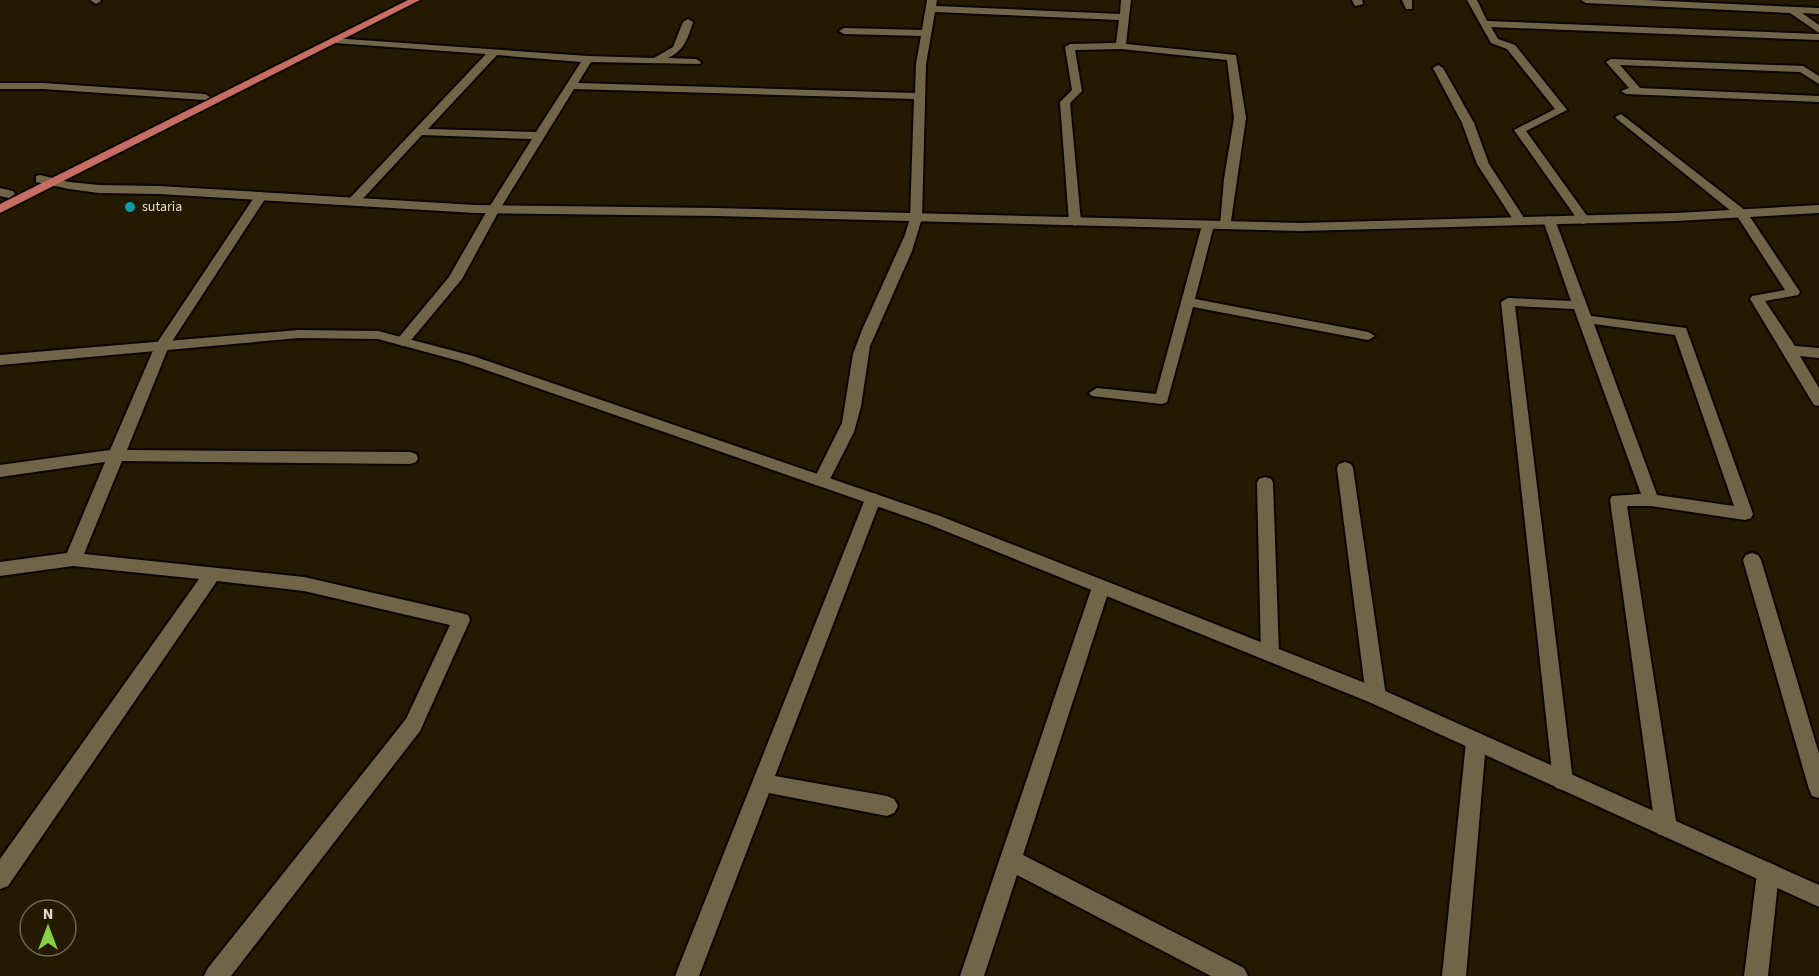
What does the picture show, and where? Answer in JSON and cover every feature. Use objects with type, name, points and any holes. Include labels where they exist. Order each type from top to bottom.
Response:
[{"type":"main road","points":[[0,209],[46,181],[206,97],[400,0]]},
{"type":"main road","points":[[3,195],[46,181],[416,0]]},
{"type":"street","points":[[1122,46],[1126,0]]},
{"type":"street","points":[[1472,0],[1494,40],[1511,47],[1562,110],[1520,130],[1584,220]]},
{"type":"street","points":[[1586,0],[1819,11]]},
{"type":"street","points":[[821,481],[839,449],[852,416],[863,346],[896,268],[911,241],[916,218],[921,64],[931,4],[1124,17]]},
{"type":"street","points":[[1792,10],[1819,30]]},
{"type":"street","points":[[652,61],[675,53],[680,46],[688,22]]},
{"type":"street","points":[[1484,24],[1819,38]]},
{"type":"street","points":[[844,30],[926,33]]},
{"type":"street","points":[[335,40],[588,59],[696,62]]},
{"type":"street","points":[[1075,222],[1065,102],[1077,92],[1070,47],[1122,46],[1232,57],[1240,118],[1230,179],[1226,225]]},
{"type":"street","points":[[353,202],[494,52]]},
{"type":"street","points":[[402,342],[455,279],[494,209],[588,59]]},
{"type":"street","points":[[1638,91],[1611,62],[1803,69],[1819,81]]},
{"type":"street","points":[[1438,68],[1468,123],[1483,164],[1520,221]]},
{"type":"street","points":[[0,86],[43,86],[206,97]]},
{"type":"street","points":[[571,86],[920,96]]},
{"type":"street","points":[[1625,91],[1819,99]]},
{"type":"street","points":[[1621,117],[1742,214],[1793,292],[1757,299],[1819,401]]},
{"type":"street","points":[[419,132],[540,136]]},
{"type":"street","points":[[46,181],[109,190],[159,190],[494,209],[716,212],[1301,227],[1584,220],[1819,209]]},
{"type":"street","points":[[73,559],[162,346],[261,196]]},
{"type":"street","points":[[1549,220],[1651,500]]},
{"type":"street","points":[[1097,393],[1162,399],[1208,225]]},
{"type":"street","points":[[1188,302],[1368,336]]},
{"type":"street","points":[[1563,781],[1508,302],[1582,312],[1681,331],[1745,514],[1651,500],[1618,500],[1666,827]]},
{"type":"street","points":[[0,360],[298,334],[378,335],[468,359],[934,520],[1376,696],[1819,896]]},
{"type":"street","points":[[1790,350],[1819,353]]},
{"type":"street","points":[[0,471],[116,455],[410,458]]},
{"type":"street","points":[[1345,468],[1376,696]]},
{"type":"street","points":[[1265,483],[1270,654]]},
{"type":"street","points":[[687,976],[873,499]]},
{"type":"street","points":[[0,569],[73,559],[304,584],[461,620],[413,725],[216,976]]},
{"type":"street","points":[[1752,560],[1819,789]]},
{"type":"street","points":[[0,878],[212,574]]},
{"type":"street","points":[[972,976],[1101,587]]},
{"type":"street","points":[[1454,976],[1476,742]]},
{"type":"street","points":[[763,783],[887,806]]},
{"type":"street","points":[[1010,860],[1236,976]]},
{"type":"street","points":[[1756,976],[1768,873]]},
{"type":"place","name":"sutaria","points":[[130,207]]}]
